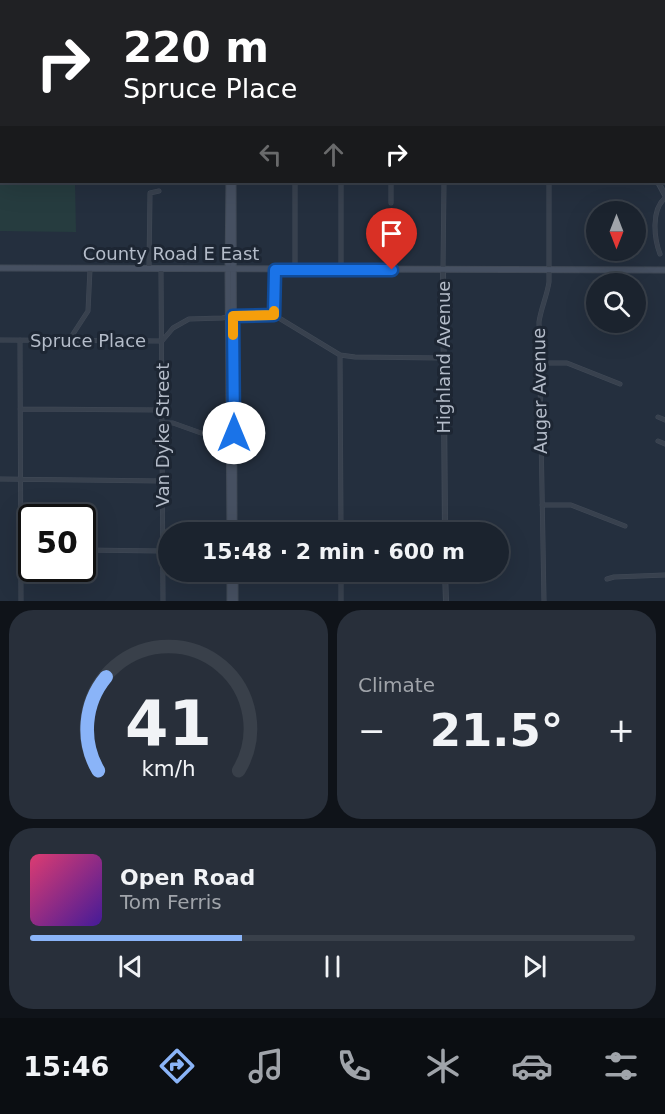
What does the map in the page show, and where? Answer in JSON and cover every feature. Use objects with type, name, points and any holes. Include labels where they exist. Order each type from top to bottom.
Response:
[{"type":"main road","points":[[231,183],[232,522]]},
{"type":"main road","name":"County Road E East","points":[[0,268],[665,270]]},
{"type":"main road","points":[[232,582],[233,601]]},
{"type":"street","points":[[295,183],[295,270]]},
{"type":"street","points":[[341,183],[341,270]]},
{"type":"street","points":[[391,183],[391,203]]},
{"type":"street","name":"Highland Avenue","points":[[444,183],[445,522]]},
{"type":"street","name":"Auger Avenue","points":[[544,601],[539,322],[548,292],[549,183]]},
{"type":"street","points":[[658,183],[665,197],[656,211],[656,245],[660,254]]},
{"type":"street","points":[[149,269],[150,192],[159,191]]},
{"type":"street","points":[[73,341],[73,334],[87,311],[90,269]]},
{"type":"street","name":"Van Dyke Street","points":[[161,270],[164,522]]},
{"type":"street","points":[[275,270],[274,315],[340,355],[444,358]]},
{"type":"street","name":"Spruce Place","points":[[0,340],[162,342],[173,328],[189,319],[274,315]]},
{"type":"street","points":[[20,340],[20,504]]},
{"type":"street","points":[[340,355],[341,522]]},
{"type":"street","points":[[539,363],[567,363],[620,384]]},
{"type":"street","points":[[20,409],[163,410]]},
{"type":"street","points":[[658,417],[665,420]]},
{"type":"street","points":[[163,423],[174,423],[201,433],[232,433]]},
{"type":"street","points":[[658,441],[665,444]]},
{"type":"street","points":[[0,479],[163,481]]},
{"type":"street","points":[[542,505],[571,505],[625,526]]},
{"type":"street","points":[[96,550],[158,551]]},
{"type":"street","points":[[607,579],[665,575]]},
{"type":"street","points":[[21,582],[21,601]]},
{"type":"street","name":"Van Dyke Street","points":[[164,582],[164,601]]},
{"type":"street","points":[[341,582],[341,601]]},
{"type":"street","points":[[446,582],[446,601]]},
{"type":"green space","points":[[0,183],[75,183],[76,232],[0,231]]},
{"type":"slow traffic","points":[[233,335],[233,316],[274,315],[274,311]]},
{"type":"route","points":[[234,433],[233,316],[274,315],[275,270],[392,270]]}]
